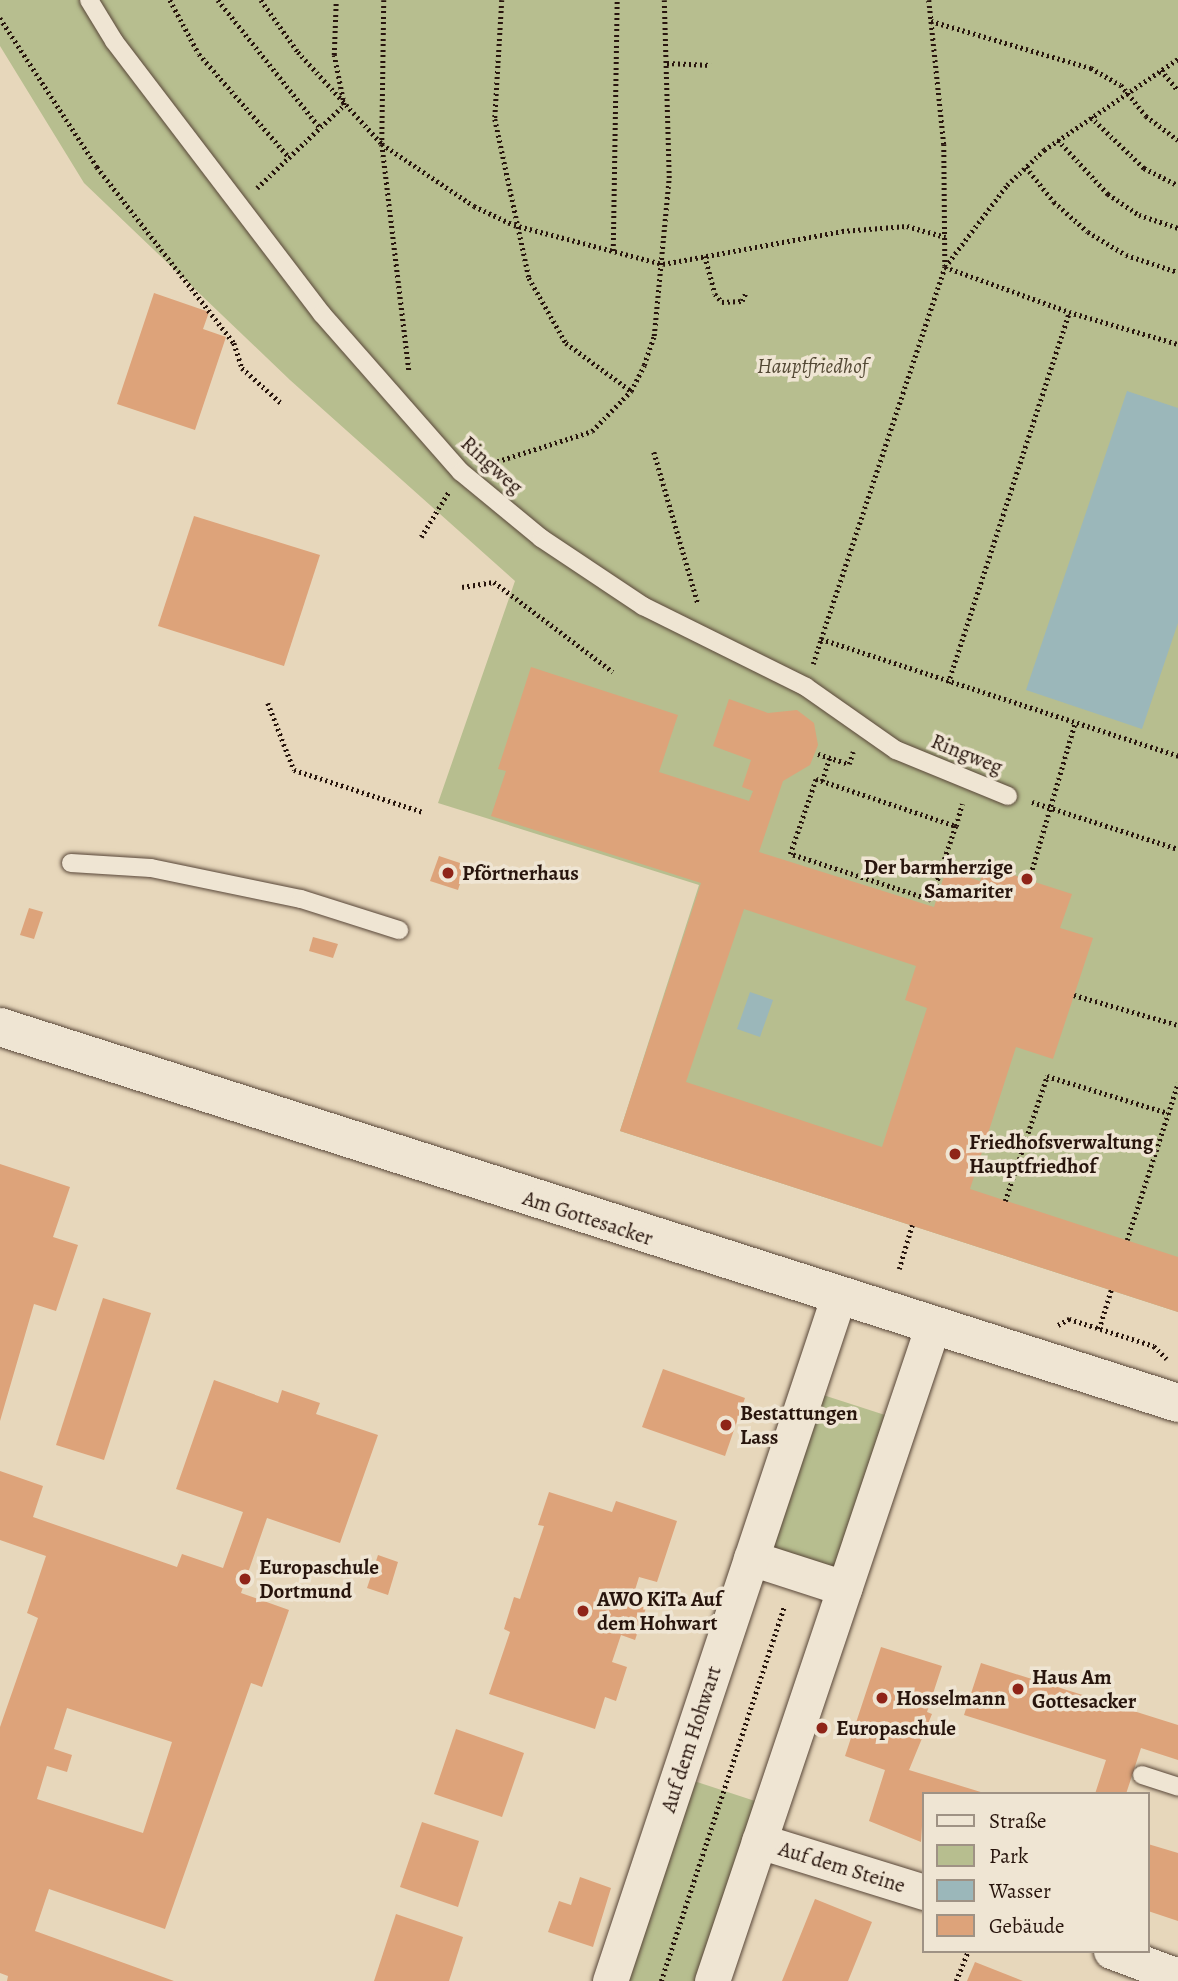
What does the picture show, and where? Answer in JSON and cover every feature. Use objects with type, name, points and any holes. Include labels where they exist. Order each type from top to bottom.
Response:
[{"type":"street","name":"Am Gottesacker","points":[[0,1027],[838,1298],[1178,1403]]},
{"type":"street","name":"Auf dem Hohwart","points":[[610,1981],[838,1298]]},
{"type":"street","points":[[712,1981],[932,1328]]},
{"type":"street","points":[[751,1558],[844,1588]]},
{"type":"street","name":"Auf dem Steine","points":[[759,1841],[922,1891]]},
{"type":"street","points":[[1116,1953],[1178,1976]]},
{"type":"lane","name":"Ringweg","points":[[89,0],[239,206],[412,418],[461,472],[541,538],[643,606],[806,687],[861,729],[1008,796]]},
{"type":"lane","points":[[71,863],[151,868],[301,899],[399,930]]},
{"type":"lane","points":[[1142,1775],[1178,1787]]},
{"type":"path","points":[[170,0],[199,54],[289,157]]},
{"type":"path","points":[[218,0],[320,128]]},
{"type":"path","points":[[261,0],[344,105],[382,144],[474,206],[514,225],[663,264],[842,231],[907,226],[945,237]]},
{"type":"path","points":[[336,0],[334,55],[344,105]]},
{"type":"path","points":[[384,0],[382,144],[412,418]]},
{"type":"path","points":[[502,0],[495,119],[514,225],[529,278],[566,343],[631,391]]},
{"type":"path","points":[[613,251],[617,0]]},
{"type":"path","points":[[421,537],[461,472],[577,439],[608,418],[631,391],[654,336],[663,264],[670,178],[664,0]]},
{"type":"path","points":[[815,656],[945,267],[944,144],[929,0]]},
{"type":"path","points":[[0,18],[97,167],[234,343],[242,368],[281,403]]},
{"type":"path","points":[[931,22],[1091,68],[1126,92],[1146,116],[1178,140]]},
{"type":"path","points":[[945,267],[1026,167],[1058,140],[1178,59]]},
{"type":"path","points":[[666,63],[711,65]]},
{"type":"path","points":[[1161,70],[1178,90]]},
{"type":"path","points":[[239,206],[344,105]]},
{"type":"path","points":[[1091,117],[1144,168],[1178,185]]},
{"type":"path","points":[[1058,140],[1108,194],[1139,215],[1178,228]]},
{"type":"path","points":[[1026,167],[1054,202],[1088,232],[1126,255],[1178,272]]},
{"type":"path","points":[[705,256],[715,295],[722,302],[742,301],[746,292]]},
{"type":"path","points":[[945,267],[1069,312],[1178,344]]},
{"type":"path","points":[[948,682],[1069,312]]},
{"type":"path","points":[[654,453],[699,607]]},
{"type":"path","points":[[462,587],[494,582],[613,672]]},
{"type":"path","points":[[821,639],[1178,756]]},
{"type":"path","points":[[268,704],[294,770],[423,812]]},
{"type":"path","points":[[1028,880],[1075,723]]},
{"type":"path","points":[[818,754],[849,764],[861,729]]},
{"type":"path","points":[[822,781],[830,757]]},
{"type":"path","points":[[956,826],[816,779],[790,854],[931,900],[956,826],[970,780]]},
{"type":"path","points":[[1051,808],[1178,849]]},
{"type":"path","points":[[1074,995],[1178,1025]]},
{"type":"path","points":[[1006,1201],[1047,1076],[1168,1113]]},
{"type":"path","points":[[1128,1240],[1178,1083]]},
{"type":"path","points":[[899,1269],[912,1225]]},
{"type":"path","points":[[1100,1329],[1111,1290]]},
{"type":"path","points":[[1044,1323],[1055,1326],[1069,1319],[1154,1346],[1178,1363]]},
{"type":"path","points":[[661,1981],[795,1572]]},
{"type":"path","points":[[956,1981],[967,1953]]},
{"type":"green space","name":"Hauptfriedhof","points":[[0,0],[1178,0],[1178,1312],[620,1131],[699,885],[438,803],[515,581],[290,380],[84,183],[0,46]]},
{"type":"green space","points":[[820,1394],[885,1415],[833,1570],[769,1548]]},
{"type":"green space","points":[[694,1781],[755,1801],[696,1981],[627,1981]]},
{"type":"water","points":[[1127,391],[1178,408],[1178,623],[1142,729],[1026,690]]},
{"type":"water","points":[[750,992],[773,1000],[760,1037],[737,1029]]},
{"type":"building","points":[[154,293],[209,312],[203,329],[226,337],[195,430],[117,404]]},
{"type":"building","points":[[194,516],[320,555],[284,666],[158,626]]},
{"type":"building","points":[[531,667],[678,715],[659,772],[749,801],[753,791],[742,787],[751,760],[713,746],[729,699],[768,713],[797,710],[814,723],[818,745],[810,765],[783,781],[759,852],[934,907],[946,870],[980,881],[985,866],[1072,894],[1060,928],[1093,938],[1053,1059],[1016,1047],[970,1189],[1178,1257],[1178,1312],[620,1131],[701,883],[491,816],[506,771],[498,769]],"holes":[[[744,909],[916,966],[905,1000],[927,1008],[882,1147],[686,1082]]]},
{"type":"building","name":"Pförtnerhaus","points":[[439,856],[466,865],[458,890],[430,881]]},
{"type":"building","points":[[29,908],[43,912],[34,939],[20,935]]},
{"type":"building","points":[[313,937],[338,944],[333,958],[309,951]]},
{"type":"building","points":[[0,1164],[70,1187],[53,1237],[78,1245],[56,1311],[34,1304],[0,1421]]},
{"type":"building","points":[[103,1298],[151,1313],[104,1460],[56,1445]]},
{"type":"building","points":[[663,1369],[745,1398],[725,1456],[642,1427]]},
{"type":"building","points":[[214,1380],[278,1403],[282,1390],[320,1403],[316,1414],[378,1435],[340,1543],[267,1518],[241,1593],[289,1610],[262,1687],[251,1683],[165,1929],[49,1889],[35,1931],[174,1981],[7,1981],[8,1976],[0,1973],[0,1727],[38,1618],[27,1613],[46,1556],[0,1540],[0,1471],[43,1486],[33,1517],[177,1567],[182,1554],[223,1568],[243,1512],[176,1489]],"holes":[[[67,1708],[172,1742],[143,1833],[37,1799],[47,1766],[67,1772],[72,1755],[54,1749]]]},
{"type":"building","points":[[549,1492],[612,1512],[616,1501],[677,1521],[657,1582],[639,1577],[631,1603],[646,1608],[635,1640],[621,1635],[612,1662],[627,1667],[616,1701],[605,1697],[595,1729],[489,1694],[510,1632],[504,1629],[514,1597],[520,1599],[544,1526],[538,1525]]},
{"type":"building","points":[[378,1555],[398,1562],[388,1595],[367,1588]]},
{"type":"building","points":[[881,1647],[942,1666],[927,1712],[932,1714],[909,1770],[981,1792],[922,1792],[921,1842],[869,1821],[885,1770],[845,1756]]},
{"type":"building","name":"Haus Am Gottesacker","points":[[981,1663],[1178,1725],[1178,1760],[1141,1748],[1127,1792],[1096,1792],[1106,1760],[964,1715]]},
{"type":"building","points":[[456,1729],[524,1753],[502,1817],[434,1794]]},
{"type":"building","points":[[422,1822],[479,1841],[458,1907],[400,1887]]},
{"type":"building","points":[[1150,1845],[1178,1853],[1178,1921],[1150,1912]]},
{"type":"building","points":[[580,1877],[611,1888],[593,1947],[548,1932],[559,1901],[571,1905]]},
{"type":"building","points":[[815,1899],[872,1922],[848,1981],[782,1981]]},
{"type":"building","points":[[396,1914],[463,1937],[449,1981],[374,1981]]},
{"type":"building","points":[[975,1962],[1023,1981],[967,1981]]},
{"type":"place","name":"Pförtnerhaus","points":[[448,873]]},
{"type":"place","name":"Der barmherzige Samariter","points":[[1027,879]]},
{"type":"place","name":"Friedhofsverwaltung Hauptfriedhof","points":[[955,1154]]},
{"type":"place","name":"Bestattungen Lass","points":[[726,1425]]},
{"type":"place","name":"Europaschule Dortmund","points":[[245,1579]]},
{"type":"place","name":"AWO KiTa Auf dem Hohwart","points":[[583,1611]]},
{"type":"place","name":"Haus Am Gottesacker","points":[[1018,1689]]},
{"type":"place","name":"Hosselmann","points":[[882,1698]]},
{"type":"place","name":"Europaschule","points":[[822,1728]]}]
